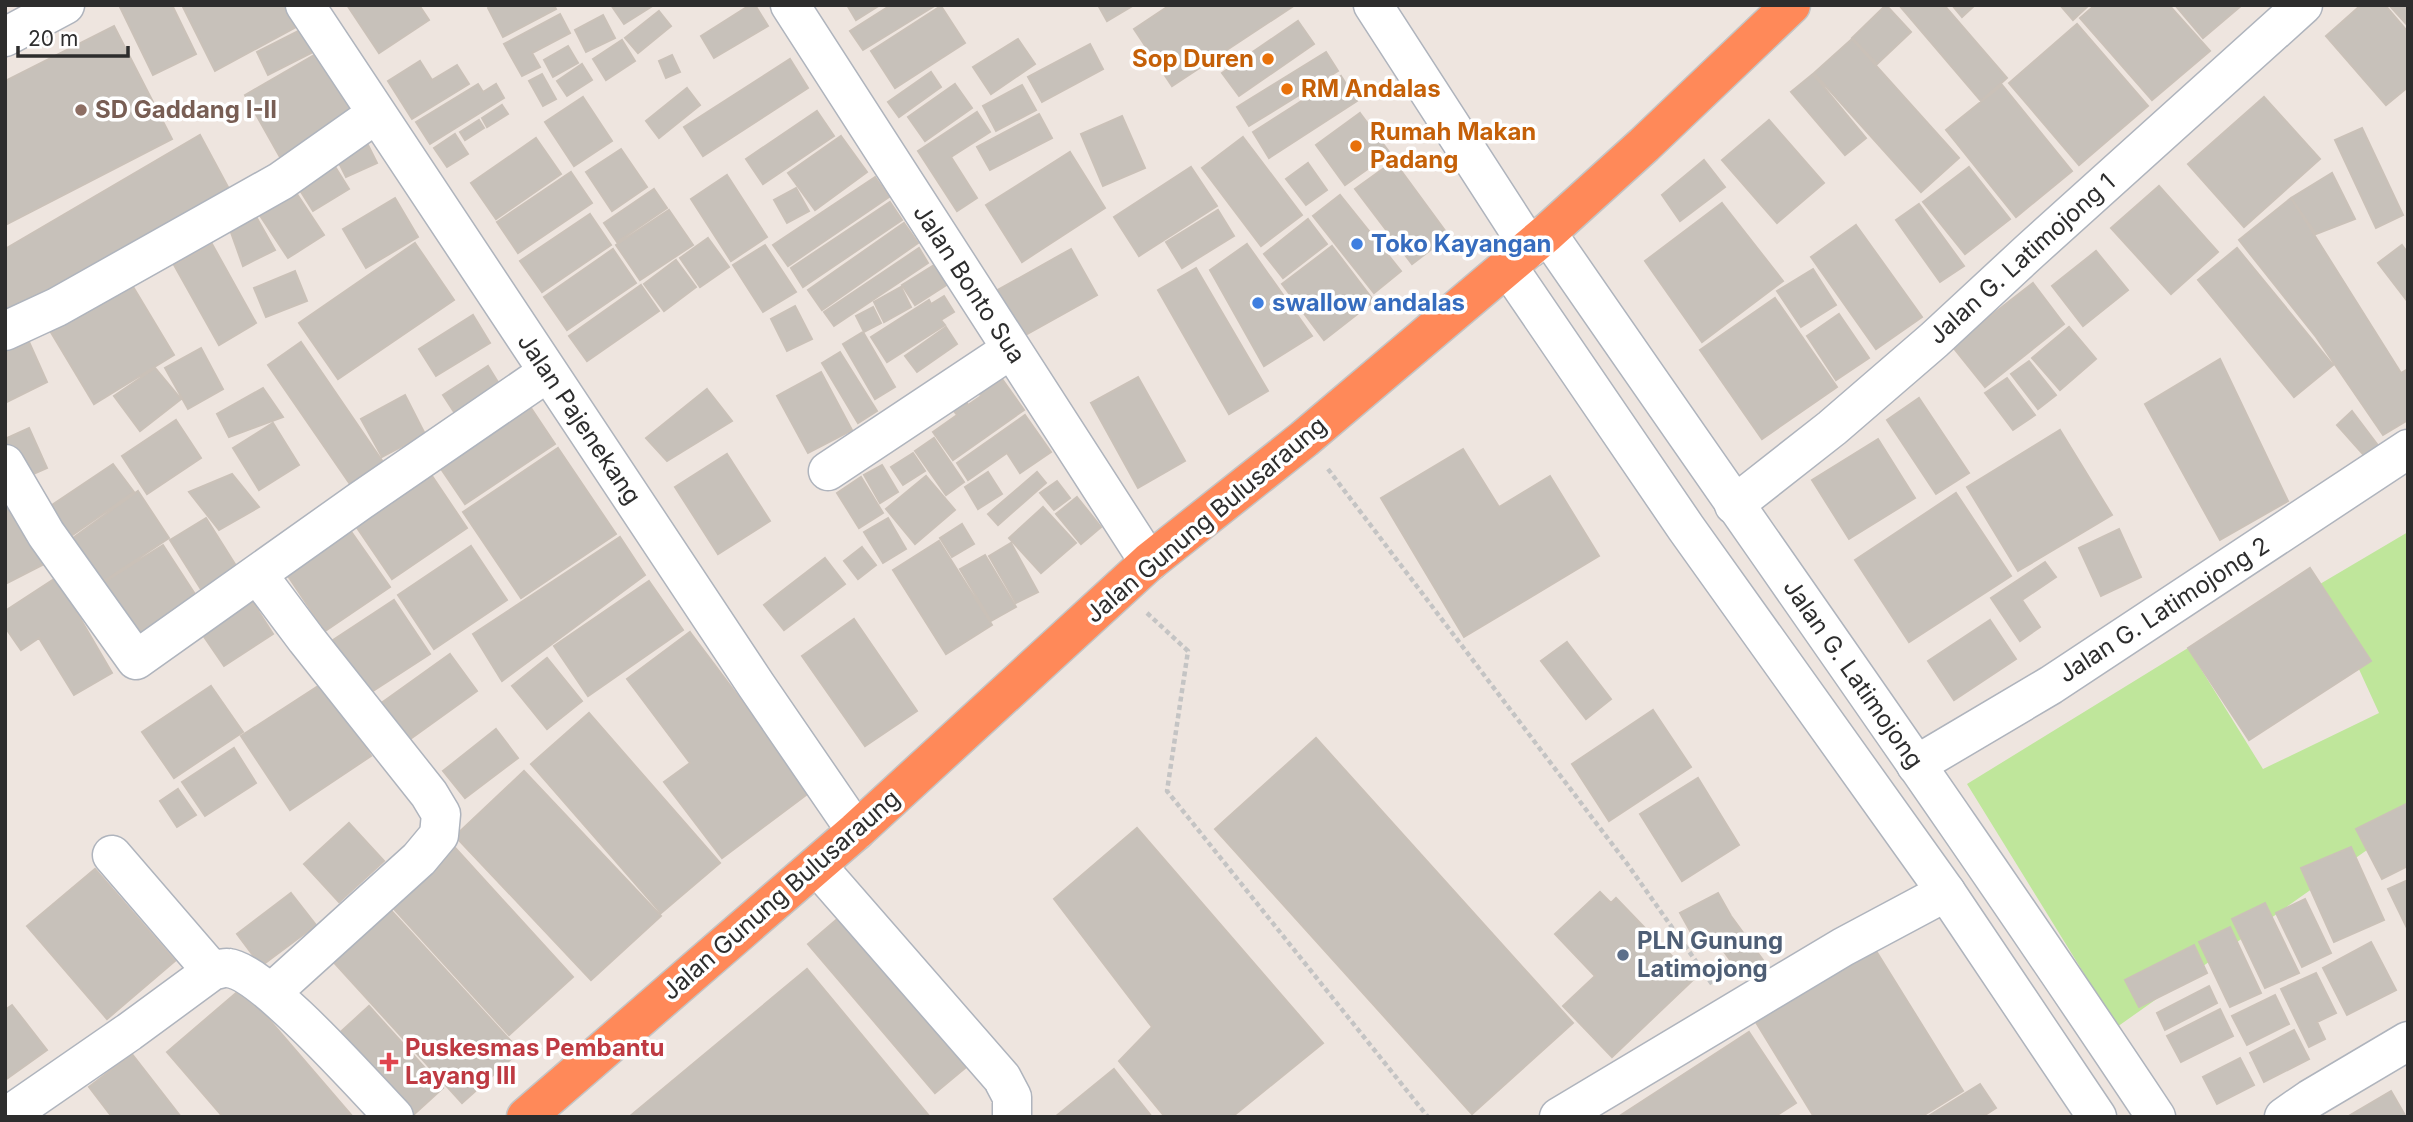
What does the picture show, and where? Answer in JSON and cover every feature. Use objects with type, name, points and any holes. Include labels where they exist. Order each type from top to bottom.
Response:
[{"type":"highway","name":"Jalan Gunung Bulusaraung","points":[[526,1117],[817,866],[1149,562],[1304,439],[1528,249],[1644,145],[1791,5]]},
{"type":"street","points":[[5,37],[65,5]]},
{"type":"street","name":"Jalan Pajenekang","points":[[305,5],[756,685],[856,831]]},
{"type":"street","name":"Jalan Bonto Sua","points":[[790,5],[1149,562]]},
{"type":"street","points":[[1373,5],[1528,249]]},
{"type":"street","name":"Jalan G. Latimojong 1","points":[[1734,505],[1832,428],[1934,340],[2303,5]]},
{"type":"street","points":[[5,331],[57,307],[281,181],[376,114]]},
{"type":"street","name":"Jalan G. Latimojong","points":[[1528,249],[1734,505],[2025,920],[2156,1117]]},
{"type":"street","name":"Jalan G. Latimojong","points":[[1528,249],[1686,528],[1946,892],[2097,1117]]},
{"type":"street","points":[[828,471],[1010,350]]},
{"type":"street","points":[[5,464],[46,534],[136,660],[359,501],[548,372]]},
{"type":"street","name":"Jalan G. Latimojong 2","points":[[1916,765],[2051,685],[2408,449]]},
{"type":"street","points":[[258,575],[429,793],[441,814],[439,835],[419,859],[271,993]]},
{"type":"street","points":[[112,855],[212,971]]},
{"type":"street","points":[[817,866],[1002,1078],[1013,1097],[1012,1117]]},
{"type":"street","points":[[1559,1117],[1843,947],[1946,892]]},
{"type":"street","points":[[6,1117],[212,971],[228,968],[271,993],[394,1117]]},
{"type":"street","points":[[2284,1117],[2408,1041]]},
{"type":"path","points":[[1304,439],[1628,865],[1732,1012]]},
{"type":"path","points":[[1120,589],[1188,651],[1167,791],[1428,1117]]},
{"type":"green space","points":[[2408,532],[2408,821],[2117,1027],[1967,784],[2188,648],[2263,769],[2379,713],[2320,584]]},
{"type":"building","points":[[119,5],[172,5],[196,54],[153,75]]},
{"type":"building","points":[[182,5],[286,5],[296,27],[215,71]]},
{"type":"building","points":[[347,5],[419,5],[429,20],[379,53]]},
{"type":"building","points":[[491,5],[554,5],[556,9],[503,37],[488,8]]},
{"type":"building","points":[[611,5],[654,5],[624,24]]},
{"type":"building","points":[[750,5],[755,5],[768,26],[714,58],[701,36]]},
{"type":"building","points":[[847,5],[880,5],[856,20]]},
{"type":"building","points":[[891,5],[936,5],[863,50],[850,31]]},
{"type":"building","points":[[1098,5],[1134,5],[1107,21]]},
{"type":"building","points":[[1170,5],[1295,5],[1172,86],[1134,29]]},
{"type":"building","points":[[1886,5],[1911,32],[1877,64],[1852,38]]},
{"type":"building","points":[[1899,5],[1944,5],[2007,78],[1981,101]]},
{"type":"building","points":[[1952,5],[1975,5],[1962,17]]},
{"type":"building","points":[[2060,5],[2089,5],[2073,20]]},
{"type":"building","points":[[2095,5],[2169,5],[2210,51],[2152,100],[2080,18]]},
{"type":"building","points":[[2175,5],[2242,5],[2203,38]]},
{"type":"building","points":[[2361,5],[2385,5],[2408,32],[2408,87],[2386,105],[2326,36]]},
{"type":"building","points":[[2389,5],[2408,5],[2408,26]]},
{"type":"building","points":[[941,6],[965,43],[895,88],[871,51]]},
{"type":"building","points":[[659,11],[671,26],[638,53],[625,38]]},
{"type":"building","points":[[560,14],[570,33],[532,53],[540,67],[522,76],[504,44]]},
{"type":"building","points":[[603,15],[615,38],[586,52],[575,30]]},
{"type":"building","name":"Sop Duren","points":[[1298,21],[1314,44],[1239,96],[1222,73]]},
{"type":"building","points":[[2077,24],[2148,106],[2079,165],[2009,83]]},
{"type":"building","name":"SD Gaddang I-II","points":[[114,26],[172,139],[5,225],[5,81]]},
{"type":"building","points":[[302,29],[313,52],[268,75],[257,52]]},
{"type":"building","points":[[1018,39],[1035,64],[991,94],[973,67]]},
{"type":"building","points":[[1852,39],[1959,158],[1921,192],[1814,73]]},
{"type":"building","points":[[622,40],[635,61],[606,80],[593,59]]},
{"type":"building","points":[[1090,44],[1103,69],[1042,102],[1028,77]]},
{"type":"building","points":[[568,46],[578,63],[553,77],[544,60]]},
{"type":"building","points":[[321,51],[358,115],[281,159],[245,95]]},
{"type":"building","name":"RM Andalas","points":[[1326,52],[1338,71],[1249,126],[1237,107]]},
{"type":"building","points":[[672,55],[680,72],[666,78],[659,61]]},
{"type":"building","points":[[790,59],[808,88],[703,156],[684,127]]},
{"type":"building","points":[[420,61],[432,80],[457,65],[469,84],[412,119],[388,81]]},
{"type":"building","points":[[582,64],[592,80],[567,96],[557,81]]},
{"type":"building","points":[[931,72],[941,87],[899,117],[888,102]]},
{"type":"building","points":[[542,74],[556,99],[543,106],[529,81]]},
{"type":"building","points":[[1813,74],[1866,138],[1845,155],[1791,92]]},
{"type":"building","points":[[1341,76],[1357,101],[1269,158],[1253,132]]},
{"type":"building","points":[[478,84],[483,92],[496,84],[504,98],[430,144],[416,122]]},
{"type":"building","points":[[955,84],[972,108],[925,141],[908,117]]},
{"type":"building","points":[[1022,85],[1036,110],[996,131],[983,106]]},
{"type":"building","points":[[2002,85],[2072,171],[2016,217],[1946,130]]},
{"type":"building","points":[[687,88],[700,105],[659,138],[646,121]]},
{"type":"building","points":[[583,97],[612,141],[574,166],[545,122]]},
{"type":"building","points":[[2264,97],[2320,159],[2244,227],[2188,164]]},
{"type":"building","points":[[502,105],[508,114],[487,127],[482,118]]},
{"type":"building","points":[[817,111],[834,136],[763,184],[746,159]]},
{"type":"building","points":[[977,112],[990,132],[951,157],[977,198],[957,211],[918,151]]},
{"type":"building","points":[[1360,113],[1390,153],[1345,185],[1316,145]]},
{"type":"building","points":[[1039,114],[1052,138],[990,170],[977,147]]},
{"type":"building","points":[[1122,116],[1145,168],[1103,186],[1081,134]]},
{"type":"building","points":[[479,120],[484,128],[465,140],[460,132]]},
{"type":"building","points":[[1769,120],[1824,183],[1777,223],[1722,160]]},
{"type":"building","points":[[2362,128],[2403,215],[2376,228],[2335,140]]},
{"type":"building","points":[[455,134],[468,154],[447,167],[434,148]]},
{"type":"building","points":[[200,135],[235,200],[5,317],[5,249]]},
{"type":"building","points":[[841,136],[867,172],[815,210],[788,173]]},
{"type":"building","points":[[1243,137],[1302,215],[1261,246],[1202,168]]},
{"type":"building","points":[[536,138],[561,174],[496,219],[471,183]]},
{"type":"building","points":[[365,139],[377,163],[346,177],[334,153]]},
{"type":"building","points":[[621,149],[647,187],[612,211],[586,172]]},
{"type":"building","points":[[1070,152],[1105,208],[1022,262],[986,205]]},
{"type":"building","points":[[1704,160],[1725,187],[1680,221],[1662,195]]},
{"type":"building","points":[[1394,161],[1449,236],[1412,264],[1355,189]]},
{"type":"building","points":[[1308,163],[1327,190],[1306,205],[1286,179]]},
{"type":"building","points":[[334,165],[349,189],[313,211],[298,187]]},
{"type":"building","points":[[1191,167],[1217,206],[1139,256],[1114,217]]},
{"type":"building","points":[[1969,167],[2010,219],[1965,254],[1923,202]]},
{"type":"building","points":[[571,172],[592,203],[518,253],[497,222]]},
{"type":"building","points":[[2332,173],[2355,219],[2316,234],[2291,198]]},
{"type":"building","points":[[727,175],[767,237],[731,261],[691,199]]},
{"type":"building","points":[[875,177],[889,197],[788,266],[773,245]]},
{"type":"building","points":[[291,185],[324,235],[288,258],[255,208]]},
{"type":"building","points":[[2159,186],[2218,252],[2171,294],[2111,228]]},
{"type":"building","points":[[796,188],[809,211],[787,223],[774,200]]},
{"type":"building","points":[[654,189],[667,208],[617,242],[604,223]]},
{"type":"building","name":"Toko Kayangan","points":[[1340,195],[1401,271],[1374,293],[1313,216]]},
{"type":"building","points":[[395,198],[418,237],[366,268],[343,229]]},
{"type":"building","points":[[2291,198],[2401,373],[2408,369],[2408,420],[2383,435],[2316,337],[2239,240]]},
{"type":"building","points":[[890,202],[902,220],[803,287],[791,268]]},
{"type":"building","points":[[1722,203],[1783,281],[1702,342],[1645,261]]},
{"type":"building","points":[[1919,204],[1964,266],[1940,282],[1896,220]]},
{"type":"building","points":[[669,210],[693,245],[640,280],[616,245]]},
{"type":"building","points":[[1218,210],[1234,236],[1182,268],[1166,242]]},
{"type":"building","points":[[254,213],[275,250],[243,266],[228,224]]},
{"type":"building","points":[[590,214],[611,245],[542,292],[520,261]]},
{"type":"building","points":[[1308,219],[1327,244],[1283,278],[1264,254]]},
{"type":"building","points":[[904,223],[918,243],[822,310],[808,290]]},
{"type":"building","points":[[1856,225],[1922,317],[1876,349],[1811,257]]},
{"type":"building","points":[[708,238],[729,267],[700,287],[680,258]]},
{"type":"building","points":[[415,243],[454,300],[338,379],[299,323]]},
{"type":"building","points":[[212,244],[256,323],[219,345],[174,265]]},
{"type":"building","name":"swallow andalas","points":[[1247,244],[1312,336],[1264,366],[1210,270]]},
{"type":"building","points":[[765,245],[796,292],[763,312],[733,265]]},
{"type":"building","points":[[2402,245],[2408,253],[2408,302],[2378,263]]},
{"type":"building","points":[[1332,246],[1374,301],[1324,340],[1282,284]]},
{"type":"building","points":[[919,248],[928,263],[834,326],[824,312]]},
{"type":"building","points":[[2237,248],[2333,365],[2294,397],[2198,280]]},
{"type":"building","points":[[613,249],[636,283],[567,330],[544,297]]},
{"type":"building","points":[[1071,249],[1097,295],[1022,337],[996,291]]},
{"type":"building","points":[[2096,251],[2128,290],[2083,326],[2052,286]]},
{"type":"building","points":[[676,260],[696,287],[664,311],[644,284]]},
{"type":"building","points":[[934,265],[948,284],[915,305],[902,285]]},
{"type":"building","points":[[1196,268],[1268,391],[1229,414],[1158,290]]},
{"type":"building","points":[[1813,269],[1836,305],[1801,327],[1777,291]]},
{"type":"building","points":[[295,271],[307,301],[266,317],[254,288]]},
{"type":"building","points":[[129,280],[174,355],[94,404],[49,329]]},
{"type":"building","points":[[2033,283],[2064,324],[1985,387],[1952,346]]},
{"type":"building","points":[[641,285],[659,311],[587,361],[569,336]]},
{"type":"building","points":[[901,287],[911,307],[884,322],[874,302]]},
{"type":"building","points":[[944,296],[954,312],[941,320],[945,325],[887,362],[871,337],[929,300],[931,304]]},
{"type":"building","points":[[1775,298],[1837,387],[1762,439],[1700,350]]},
{"type":"building","points":[[795,306],[812,339],[787,351],[771,319]]},
{"type":"building","points":[[873,307],[881,323],[864,332],[856,316]]},
{"type":"building","points":[[1839,314],[1869,358],[1836,380],[1807,336]]},
{"type":"building","points":[[473,315],[490,343],[436,376],[419,349]]},
{"type":"building","points":[[946,327],[957,344],[917,372],[905,356]]},
{"type":"building","points":[[2069,327],[2096,359],[2060,390],[2032,358]]},
{"type":"building","points":[[863,332],[895,387],[875,399],[843,344]]},
{"type":"building","points":[[25,333],[47,382],[5,403],[5,343]]},
{"type":"building","points":[[301,342],[383,462],[350,484],[268,365]]},
{"type":"building","points":[[201,348],[223,389],[188,409],[165,368]]},
{"type":"building","points":[[840,352],[877,411],[858,423],[822,363]]},
{"type":"building","points":[[2220,359],[2288,501],[2220,540],[2145,404]]},
{"type":"building","points":[[2029,361],[2056,395],[2038,409],[2011,374]]},
{"type":"building","points":[[488,366],[504,392],[460,421],[443,395]]},
{"type":"building","points":[[155,368],[181,399],[140,431],[114,396]]},
{"type":"building","points":[[821,372],[852,430],[808,453],[777,396]]},
{"type":"building","points":[[1138,377],[1185,461],[1138,488],[1091,403]]},
{"type":"building","points":[[986,378],[993,386],[1002,379],[1024,410],[953,460],[933,432],[957,415],[949,405],[962,396],[968,405],[981,396],[974,386]]},
{"type":"building","points":[[2007,378],[2035,415],[2013,430],[1985,393]]},
{"type":"building","points":[[263,388],[283,417],[229,437],[217,414]]},
{"type":"building","points":[[707,389],[732,421],[667,461],[646,438]]},
{"type":"building","points":[[405,395],[425,434],[382,457],[361,419]]},
{"type":"building","points":[[523,396],[555,444],[465,504],[433,457]]},
{"type":"building","points":[[1919,398],[1969,473],[1936,494],[1887,420]]},
{"type":"building","points":[[2352,411],[2383,452],[2369,461],[2337,425]]},
{"type":"building","points":[[1025,415],[1051,452],[1020,473],[1007,453],[968,480],[957,463]]},
{"type":"building","points":[[176,420],[201,458],[147,494],[122,456]]},
{"type":"building","points":[[273,423],[299,465],[259,490],[233,448]]},
{"type":"building","points":[[29,428],[47,468],[22,479],[5,453],[5,439]]},
{"type":"building","points":[[2060,430],[2112,515],[2018,571],[1967,487]]},
{"type":"building","points":[[934,438],[964,482],[946,495],[915,451]]},
{"type":"building","points":[[1878,439],[1915,498],[1849,539],[1812,480]]},
{"type":"building","points":[[558,448],[616,534],[521,598],[463,512]]},
{"type":"building","points":[[1463,449],[1499,507],[1550,476],[1599,556],[1464,637],[1381,498]]},
{"type":"building","points":[[913,453],[925,471],[903,485],[891,467]]},
{"type":"building","points":[[727,454],[770,521],[718,554],[675,487]]},
{"type":"building","points":[[422,461],[467,528],[392,579],[347,513]]},
{"type":"building","points":[[113,464],[134,492],[61,543],[40,513]]},
{"type":"building","points":[[882,465],[898,492],[880,503],[864,475]]},
{"type":"building","points":[[988,472],[1002,494],[978,509],[965,487]]},
{"type":"building","points":[[1037,472],[1046,483],[998,525],[988,514]]},
{"type":"building","points":[[232,474],[259,507],[219,530],[189,492]]},
{"type":"building","points":[[926,476],[955,510],[915,544],[886,509]]},
{"type":"building","points":[[861,477],[883,513],[859,528],[837,493]]},
{"type":"building","points":[[1057,481],[1070,498],[1054,510],[1040,493]]},
{"type":"building","points":[[5,486],[48,562],[5,584]]},
{"type":"building","points":[[138,491],[169,538],[95,587],[66,543]]},
{"type":"building","points":[[1956,493],[2011,576],[1909,642],[1855,560]]},
{"type":"building","points":[[1077,497],[1101,527],[1081,544],[1056,514]]},
{"type":"building","points":[[1043,507],[1076,543],[1041,573],[1009,538]]},
{"type":"building","points":[[206,518],[238,569],[202,591],[170,540]]},
{"type":"building","points":[[888,518],[906,549],[883,563],[864,532]]},
{"type":"building","points":[[962,524],[974,544],[952,557],[940,538]]},
{"type":"building","points":[[2119,529],[2141,577],[2101,596],[2079,548]]},
{"type":"building","points":[[350,530],[390,587],[325,631],[286,573]]},
{"type":"building","points":[[620,537],[645,575],[502,681],[473,634]]},
{"type":"building","points":[[939,541],[992,625],[946,654],[893,570]]},
{"type":"building","points":[[1011,543],[1038,592],[1016,603],[989,556]]},
{"type":"building","points":[[163,545],[204,608],[136,652],[95,588]]},
{"type":"building","points":[[471,546],[507,600],[434,649],[398,595]]},
{"type":"building","points":[[862,547],[876,565],[858,579],[844,561]]},
{"type":"building","points":[[985,555],[1016,607],[991,621],[960,569]]},
{"type":"building","points":[[825,558],[845,584],[784,630],[764,605]]},
{"type":"building","points":[[2045,562],[2056,577],[2022,600],[2040,627],[2020,641],[1991,598]]},
{"type":"building","points":[[2310,568],[2371,661],[2249,740],[2188,648]]},
{"type":"building","points":[[65,572],[87,606],[77,613],[112,673],[74,695],[39,638],[21,650],[5,627],[5,611]]},
{"type":"building","points":[[649,581],[683,630],[588,696],[554,646]]},
{"type":"building","points":[[246,592],[273,634],[224,666],[196,625]]},
{"type":"building","points":[[394,600],[430,654],[365,696],[330,642]]},
{"type":"building","points":[[854,619],[917,711],[865,746],[802,656]]},
{"type":"building","points":[[1990,620],[2016,659],[1954,700],[1928,661]]},
{"type":"building","points":[[690,632],[810,792],[722,858],[664,782],[690,763],[627,679]]},
{"type":"building","points":[[1567,642],[1611,699],[1586,719],[1541,661]]},
{"type":"building","points":[[450,654],[477,691],[406,742],[380,704]]},
{"type":"building","points":[[547,658],[582,701],[547,729],[512,686]]},
{"type":"building","points":[[323,683],[371,756],[290,810],[241,736]]},
{"type":"building","points":[[211,686],[243,732],[174,778],[142,732]]},
{"type":"building","points":[[1653,710],[1691,767],[1609,821],[1572,764]]},
{"type":"building","points":[[589,713],[720,863],[661,913],[531,764]]},
{"type":"building","points":[[496,729],[518,758],[465,798],[443,771]]},
{"type":"building","points":[[1316,738],[1573,1023],[1472,1114],[1215,829]]},
{"type":"building","points":[[234,748],[256,783],[205,816],[182,782]]},
{"type":"building","points":[[524,771],[661,916],[591,980],[455,836]]},
{"type":"building","points":[[1698,778],[1739,845],[1682,881],[1640,814]]},
{"type":"building","points":[[178,789],[196,815],[177,827],[160,801]]},
{"type":"building","points":[[2408,803],[2408,866],[2382,879],[2356,829]]},
{"type":"building","points":[[349,823],[384,861],[339,902],[304,864]]},
{"type":"building","points":[[1137,828],[1323,1043],[1232,1117],[1165,1117],[1119,1061],[1152,1027],[1054,899]]},
{"type":"building","points":[[448,840],[573,977],[509,1035],[384,898]]},
{"type":"building","points":[[2351,847],[2384,920],[2334,942],[2301,868]]},
{"type":"building","points":[[95,869],[175,961],[107,1019],[27,926]]},
{"type":"building","points":[[2408,880],[2408,930],[2388,889]]},
{"type":"building","name":"PLN Gunung Latimojong","points":[[1600,892],[1611,903],[1616,898],[1694,979],[1612,1057],[1563,1006],[1595,976],[1555,934]]},
{"type":"building","points":[[291,893],[316,925],[261,966],[237,934]]},
{"type":"building","points":[[1718,893],[1763,960],[1742,976],[1708,930],[1694,938],[1680,913]]},
{"type":"building","points":[[2305,899],[2331,953],[2302,967],[2276,913]]},
{"type":"building","points":[[2265,903],[2299,973],[2265,988],[2232,919]]},
{"type":"building","points":[[386,905],[520,1051],[462,1103],[329,957]]},
{"type":"building","points":[[849,909],[976,1059],[935,1093],[808,944]]},
{"type":"building","points":[[2230,927],[2261,993],[2230,1007],[2199,942]]},
{"type":"building","points":[[2371,942],[2396,990],[2347,1015],[2323,968]]},
{"type":"building","points":[[2194,945],[2207,973],[2139,1007],[2125,980]]},
{"type":"building","points":[[1873,946],[1963,1091],[1921,1117],[1814,1117],[1754,1019]]},
{"type":"building","points":[[807,969],[930,1117],[629,1117]]},
{"type":"building","points":[[2316,973],[2336,1013],[2317,1022],[2325,1039],[2309,1047],[2281,989]]},
{"type":"building","points":[[2209,986],[2217,1003],[2165,1030],[2157,1013]]},
{"type":"building","points":[[242,988],[353,1117],[223,1117],[167,1052]]},
{"type":"building","points":[[2275,995],[2289,1024],[2247,1045],[2232,1016]]},
{"type":"building","points":[[12,1005],[47,1050],[5,1080],[5,1010]]},
{"type":"building","name":"Puskesmas Pembantu Layang III","points":[[369,1006],[443,1088],[411,1117],[335,1037]]},
{"type":"building","points":[[2220,1009],[2233,1036],[2181,1062],[2167,1036]]},
{"type":"building","points":[[2294,1030],[2309,1059],[2264,1082],[2250,1053]]},
{"type":"building","points":[[1749,1032],[1796,1103],[1774,1117],[1618,1117]]},
{"type":"building","points":[[132,1054],[181,1117],[112,1117],[89,1087]]},
{"type":"building","points":[[2240,1058],[2254,1085],[2217,1104],[2203,1077]]},
{"type":"building","points":[[1114,1069],[1152,1117],[1055,1117]]},
{"type":"building","points":[[1980,1084],[1996,1108],[1982,1117],[1927,1117]]},
{"type":"building","points":[[2391,1091],[2406,1117],[2347,1117]]},
{"type":"place","name":"Sop Duren","points":[[1268,59]]},
{"type":"place","name":"RM Andalas","points":[[1287,89]]},
{"type":"place","name":"SD Gaddang I-II","points":[[81,110]]},
{"type":"place","name":"Rumah Makan Padang","points":[[1356,146]]},
{"type":"place","name":"Toko Kayangan","points":[[1357,244]]},
{"type":"place","name":"swallow andalas","points":[[1258,303]]},
{"type":"place","name":"PLN Gunung Latimojong","points":[[1623,955]]},
{"type":"place","name":"Puskesmas Pembantu Layang III","points":[[389,1062]]}]
